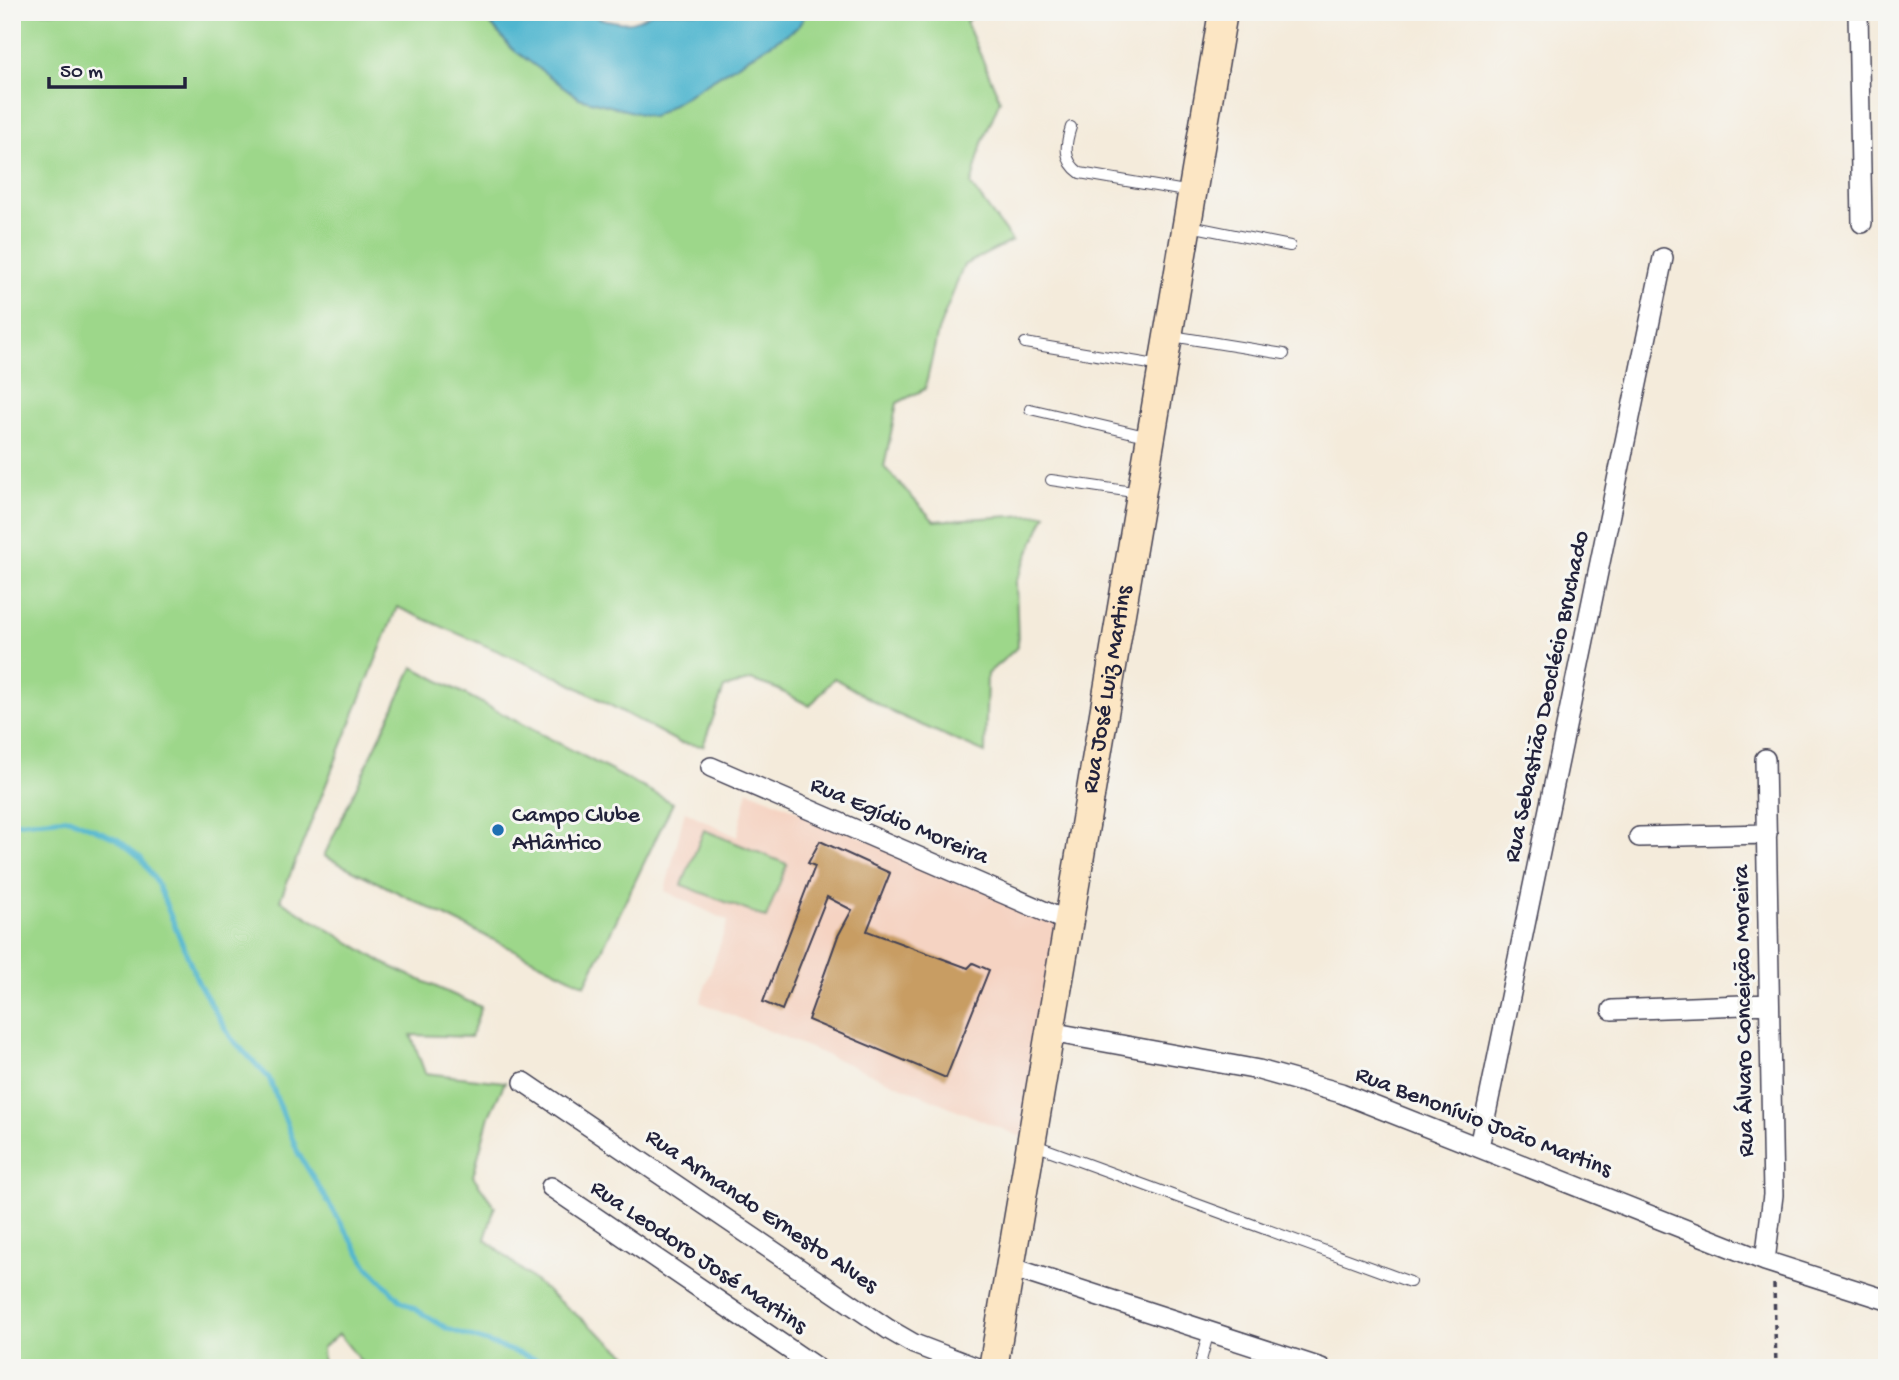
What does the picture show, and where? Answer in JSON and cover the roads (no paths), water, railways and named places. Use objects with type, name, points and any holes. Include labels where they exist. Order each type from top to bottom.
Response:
[{"type":"main road","name":"Rua José Luiz Martins","points":[[993,1368],[1223,12]]},
{"type":"street","points":[[1858,12],[1862,223]]},
{"type":"street","name":"Rua Sebastião Deoclécio Bruchado","points":[[1479,1147],[1663,258]]},
{"type":"street","name":"Rua Álvaro Conceição Moreira","points":[[1765,759],[1773,1195],[1769,1263]]},
{"type":"street","name":"Rua Egídio Moreira","points":[[711,766],[1069,922]]},
{"type":"street","points":[[1639,837],[1767,834]]},
{"type":"street","points":[[1612,1010],[1769,1004]]},
{"type":"street","name":"Rua Benonívio João Martins","points":[[1050,1032],[1259,1070],[1340,1093],[1769,1263],[1887,1300]]},
{"type":"street","name":"Rua Armando Ernesto Alves","points":[[524,1082],[888,1329],[925,1349],[977,1368]]},
{"type":"street","name":"Rua Leodoro José Martins","points":[[551,1188],[817,1368]]},
{"type":"street","points":[[1010,1267],[1321,1368]]},
{"type":"lane","points":[[1071,127],[1066,153],[1073,168],[1080,173],[1192,192]]},
{"type":"lane","points":[[1186,225],[1290,246]]},
{"type":"lane","points":[[1168,336],[1284,354]]},
{"type":"lane","points":[[1025,343],[1163,366]]},
{"type":"lane","points":[[1030,409],[1150,437]]},
{"type":"lane","points":[[1051,480],[1141,493]]},
{"type":"lane","points":[[1031,1144],[1410,1282]]},
{"type":"lane","points":[[1199,1368],[1209,1331]]},
{"type":"water","points":[[481,12],[593,12],[598,18],[627,22],[639,20],[653,12],[807,12],[798,27],[652,117],[579,98],[511,48]]},
{"type":"waterway","points":[[12,823],[69,818],[117,839],[141,858],[157,883],[199,984],[231,1038],[269,1078],[298,1153],[368,1267],[400,1300],[448,1329],[562,1368]]},
{"type":"place","name":"Campo Clube Atlântico","points":[[498,830]]}]
